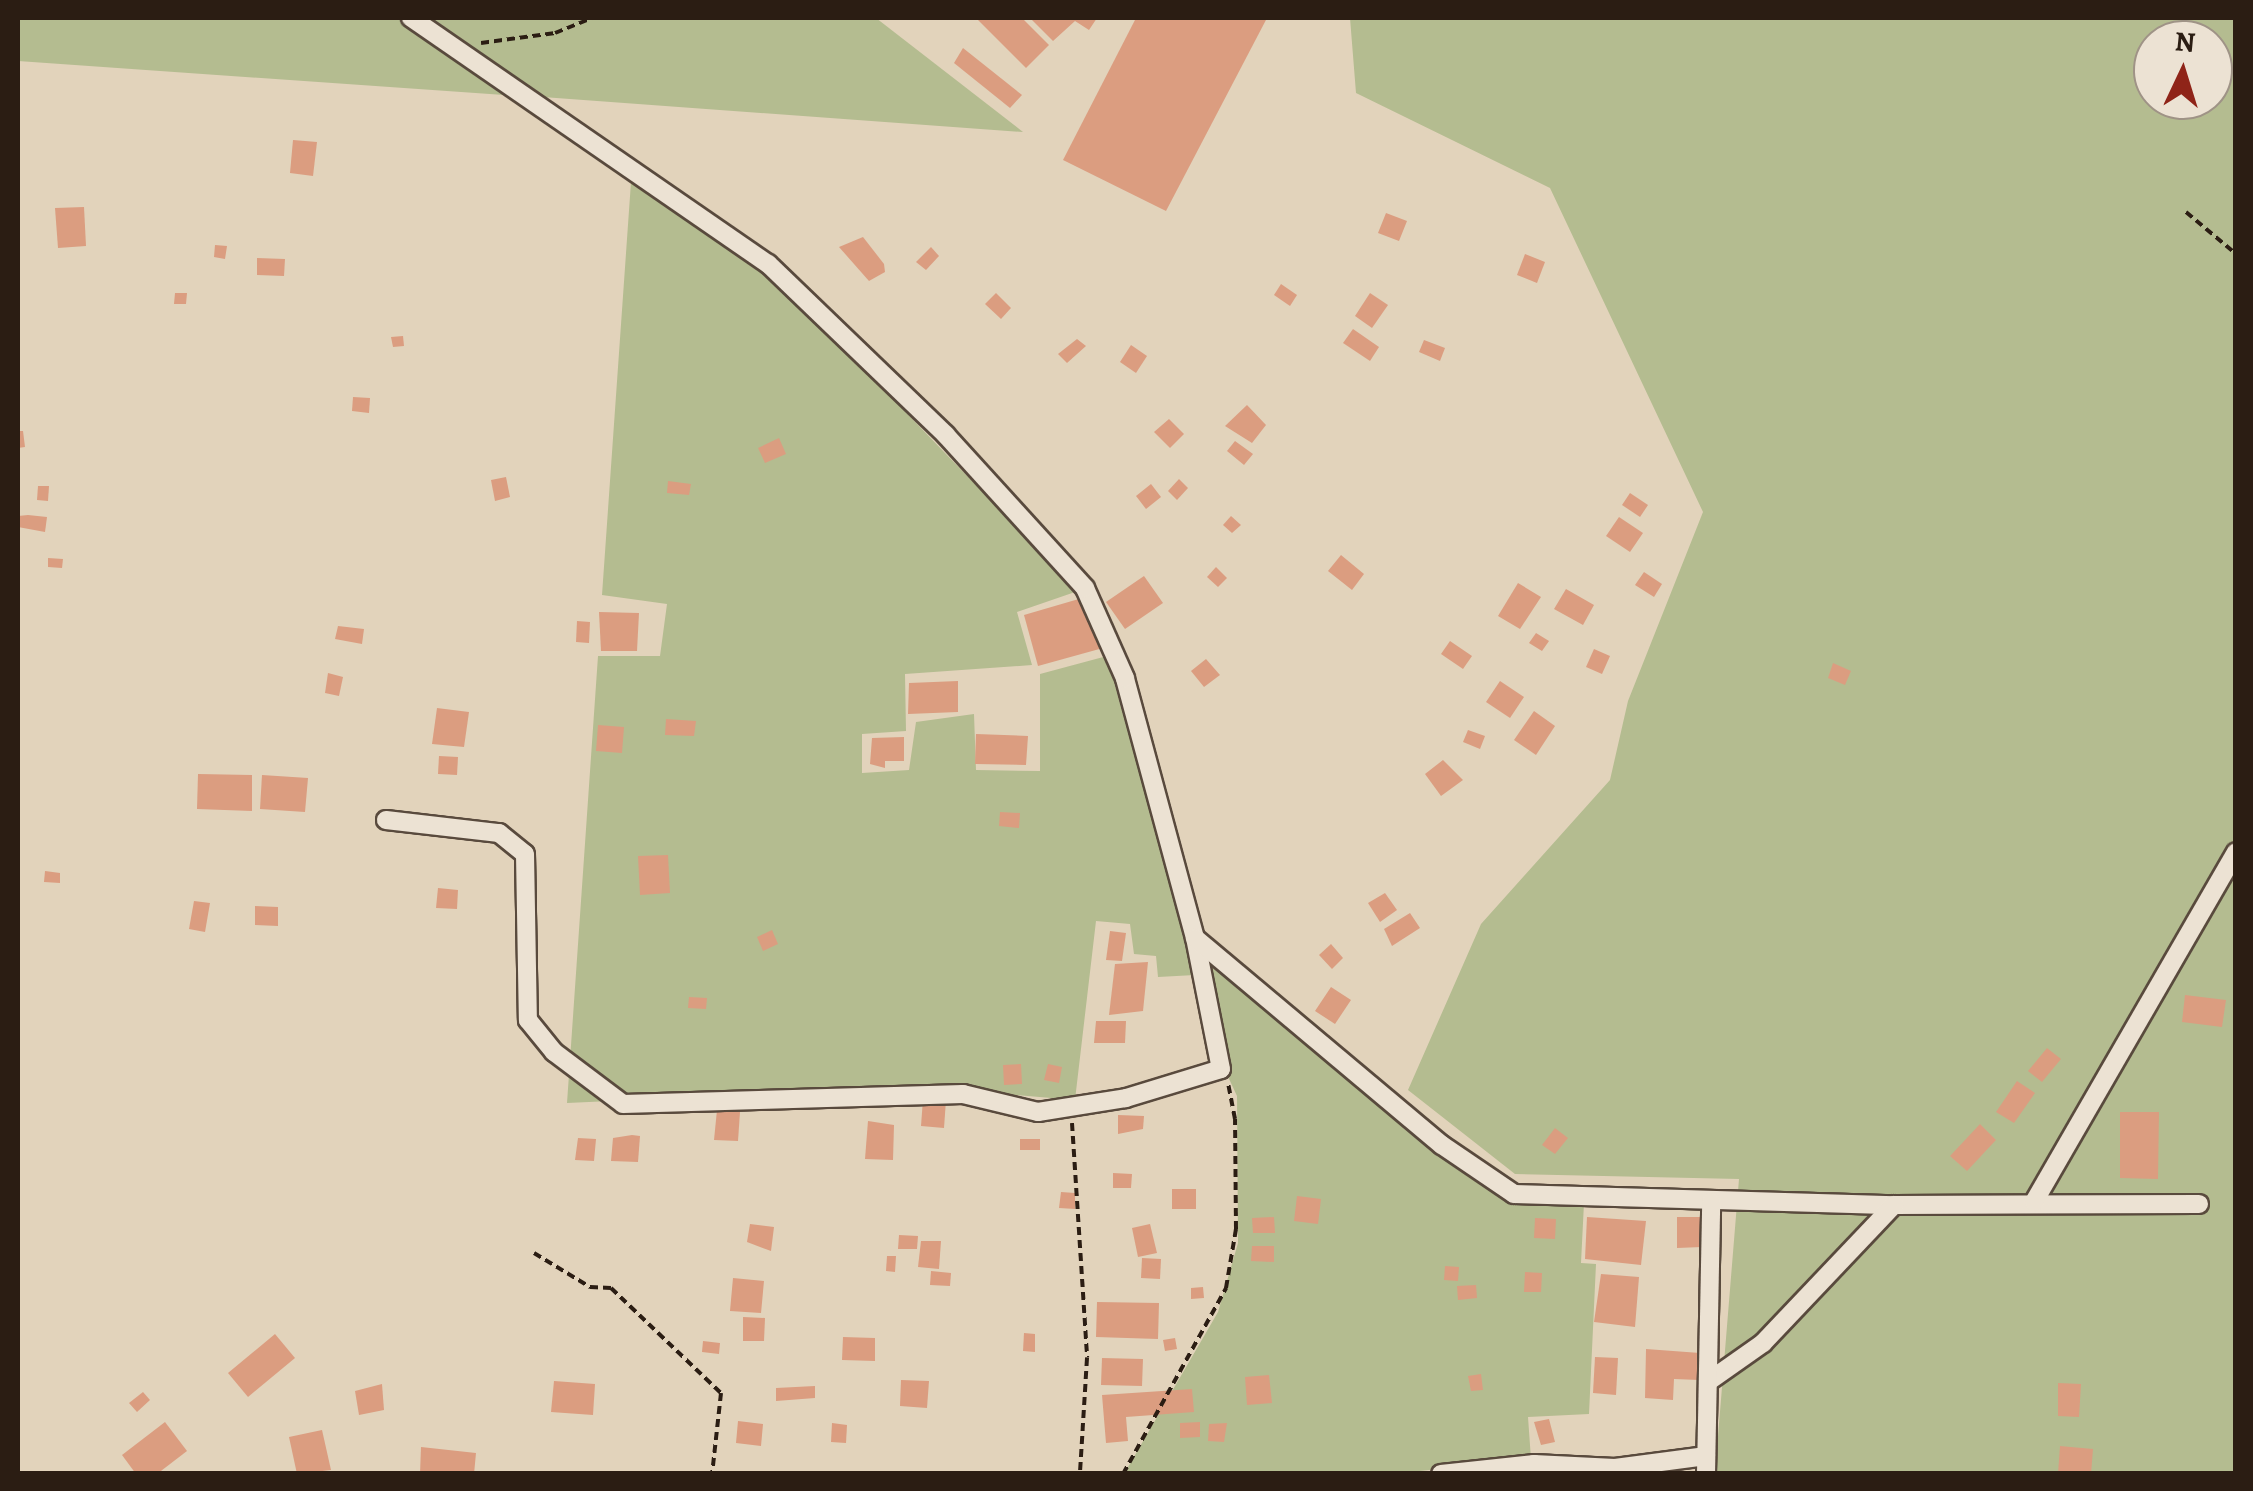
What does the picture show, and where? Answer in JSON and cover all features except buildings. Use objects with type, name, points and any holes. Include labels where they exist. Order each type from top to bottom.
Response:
[{"type":"street","points":[[386,820],[498,833],[525,854],[528,1020],[554,1052],[623,1104],[963,1094],[1038,1112],[1071,1108],[1221,1069],[1195,938],[1124,678],[1085,588],[946,434],[805,296],[719,229],[411,18]]},
{"type":"street","points":[[2034,1202],[2236,852]]},
{"type":"street","points":[[1195,938],[1442,1145],[1514,1194],[1894,1205],[2198,1204]]},
{"type":"street","points":[[1441,1474],[1534,1464],[1614,1468],[1706,1465],[1712,1379],[1711,1202]]},
{"type":"street","points":[[1712,1379],[1763,1343],[1894,1205]]},
{"type":"path","points":[[452,47],[554,32],[592,18]]},
{"type":"path","points":[[2186,212],[2236,254]]},
{"type":"path","points":[[1123,1474],[1226,1288],[1236,1229],[1235,1120],[1221,1069]]},
{"type":"path","points":[[1071,1108],[1086,1358],[1080,1474]]},
{"type":"path","points":[[534,1253],[590,1287],[611,1288],[721,1393],[712,1474]]},
{"type":"green space","points":[[18,18],[397,18],[504,95],[18,61]]},
{"type":"green space","points":[[419,18],[876,18],[1023,132],[529,96]]},
{"type":"green space","points":[[1350,18],[2235,18],[2235,1473],[1715,1473],[1739,1179],[1515,1174],[1408,1090],[1481,924],[1610,780],[1628,701],[1703,512],[1550,188],[1356,93]]},
{"type":"green space","points":[[631,182],[727,245],[813,316],[1078,591],[1017,612],[1032,665],[905,674],[906,731],[862,734],[862,773],[909,770],[916,722],[974,714],[976,770],[1040,771],[1040,674],[1107,656],[1195,975],[1158,977],[1156,956],[1134,954],[1130,924],[1096,921],[1075,1100],[921,1087],[567,1103],[598,656],[660,656],[667,604],[602,595]]},
{"type":"green space","points":[[1196,941],[1512,1200],[1584,1203],[1581,1263],[1596,1264],[1589,1414],[1528,1417],[1531,1459],[1392,1474],[1124,1474],[1218,1312],[1238,1243],[1237,1096],[1224,1068]]}]
